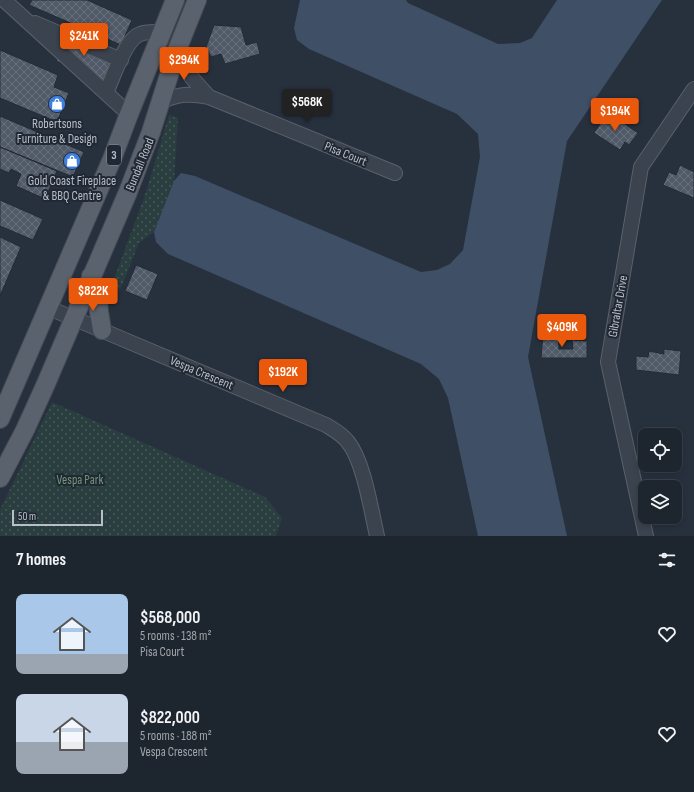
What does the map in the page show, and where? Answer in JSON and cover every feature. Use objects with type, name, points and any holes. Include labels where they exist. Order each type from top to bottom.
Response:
[{"type":"main road","name":"Bundall Road","points":[[0,419],[112,159],[175,0]]},
{"type":"main road","name":"Bundall Road","points":[[0,478],[25,430],[142,157],[177,50],[197,0]]},
{"type":"main road","points":[[91,276],[98,299],[98,312],[102,330]]},
{"type":"street","points":[[4,0],[129,114]]},
{"type":"street","points":[[25,19],[121,60]]},
{"type":"street","points":[[106,93],[128,43],[139,34],[148,32],[162,32]]},
{"type":"street","name":"Pisa Court","points":[[177,50],[192,78],[209,97]]},
{"type":"street","name":"Gibraltar Drive","points":[[646,536],[608,362],[641,166],[694,89]]},
{"type":"street","name":"Pisa Court","points":[[161,101],[179,95],[193,94],[209,97],[395,173]]},
{"type":"street","name":"Vespa Crescent","points":[[49,308],[319,422],[338,432],[348,441],[359,461],[377,536]]},
{"type":"street","points":[[368,536],[374,522]]},
{"type":"green space","points":[[169,115],[178,118],[174,181],[154,232],[139,243],[120,290],[113,282],[146,192]]},
{"type":"green space","name":"Vespa Park","points":[[52,402],[265,497],[282,518],[276,536],[0,536],[0,510]]},
{"type":"water","points":[[300,0],[406,0],[408,3],[498,44],[520,43],[532,38],[557,0],[662,0],[567,141],[528,357],[567,536],[478,536],[448,398],[439,379],[421,364],[168,254],[156,242],[154,232],[174,181],[181,173],[195,176],[421,272],[437,270],[450,264],[463,250],[480,157],[478,134],[457,114],[309,49],[297,40],[294,28]]},
{"type":"building","points":[[32,0],[87,0],[132,20],[121,45],[29,5]]},
{"type":"building","points":[[71,24],[83,29],[76,47],[116,63],[108,82],[56,61]]},
{"type":"building","points":[[214,25],[241,27],[246,45],[257,42],[260,54],[225,64],[221,54],[211,57],[206,47]]},
{"type":"building","points":[[0,50],[58,75],[54,87],[69,93],[57,122],[0,98]]},
{"type":"building","points":[[608,112],[638,133],[629,145],[625,142],[620,150],[594,133]]},
{"type":"building","points":[[0,116],[84,152],[73,177],[0,147]]},
{"type":"building","points":[[0,147],[57,171],[45,199],[16,186],[21,174],[11,169],[9,173],[0,169]]},
{"type":"building","points":[[680,165],[694,172],[694,198],[663,185],[669,172],[676,175]]},
{"type":"building","points":[[0,200],[43,219],[33,240],[0,226]]},
{"type":"building","points":[[0,237],[21,247],[0,296]]},
{"type":"building","points":[[136,265],[158,274],[147,300],[125,291]]},
{"type":"building","points":[[543,333],[558,333],[559,349],[573,349],[572,340],[587,341],[587,358],[541,358]]},
{"type":"building","points":[[664,349],[681,351],[679,375],[636,370],[636,356],[648,357],[649,351],[664,354]]},
{"type":"place","name":"Robertsons Furniture & Design","points":[[57,104]]},
{"type":"place","name":"Gold Coast Fireplace & BBQ Centre","points":[[72,161]]}]
